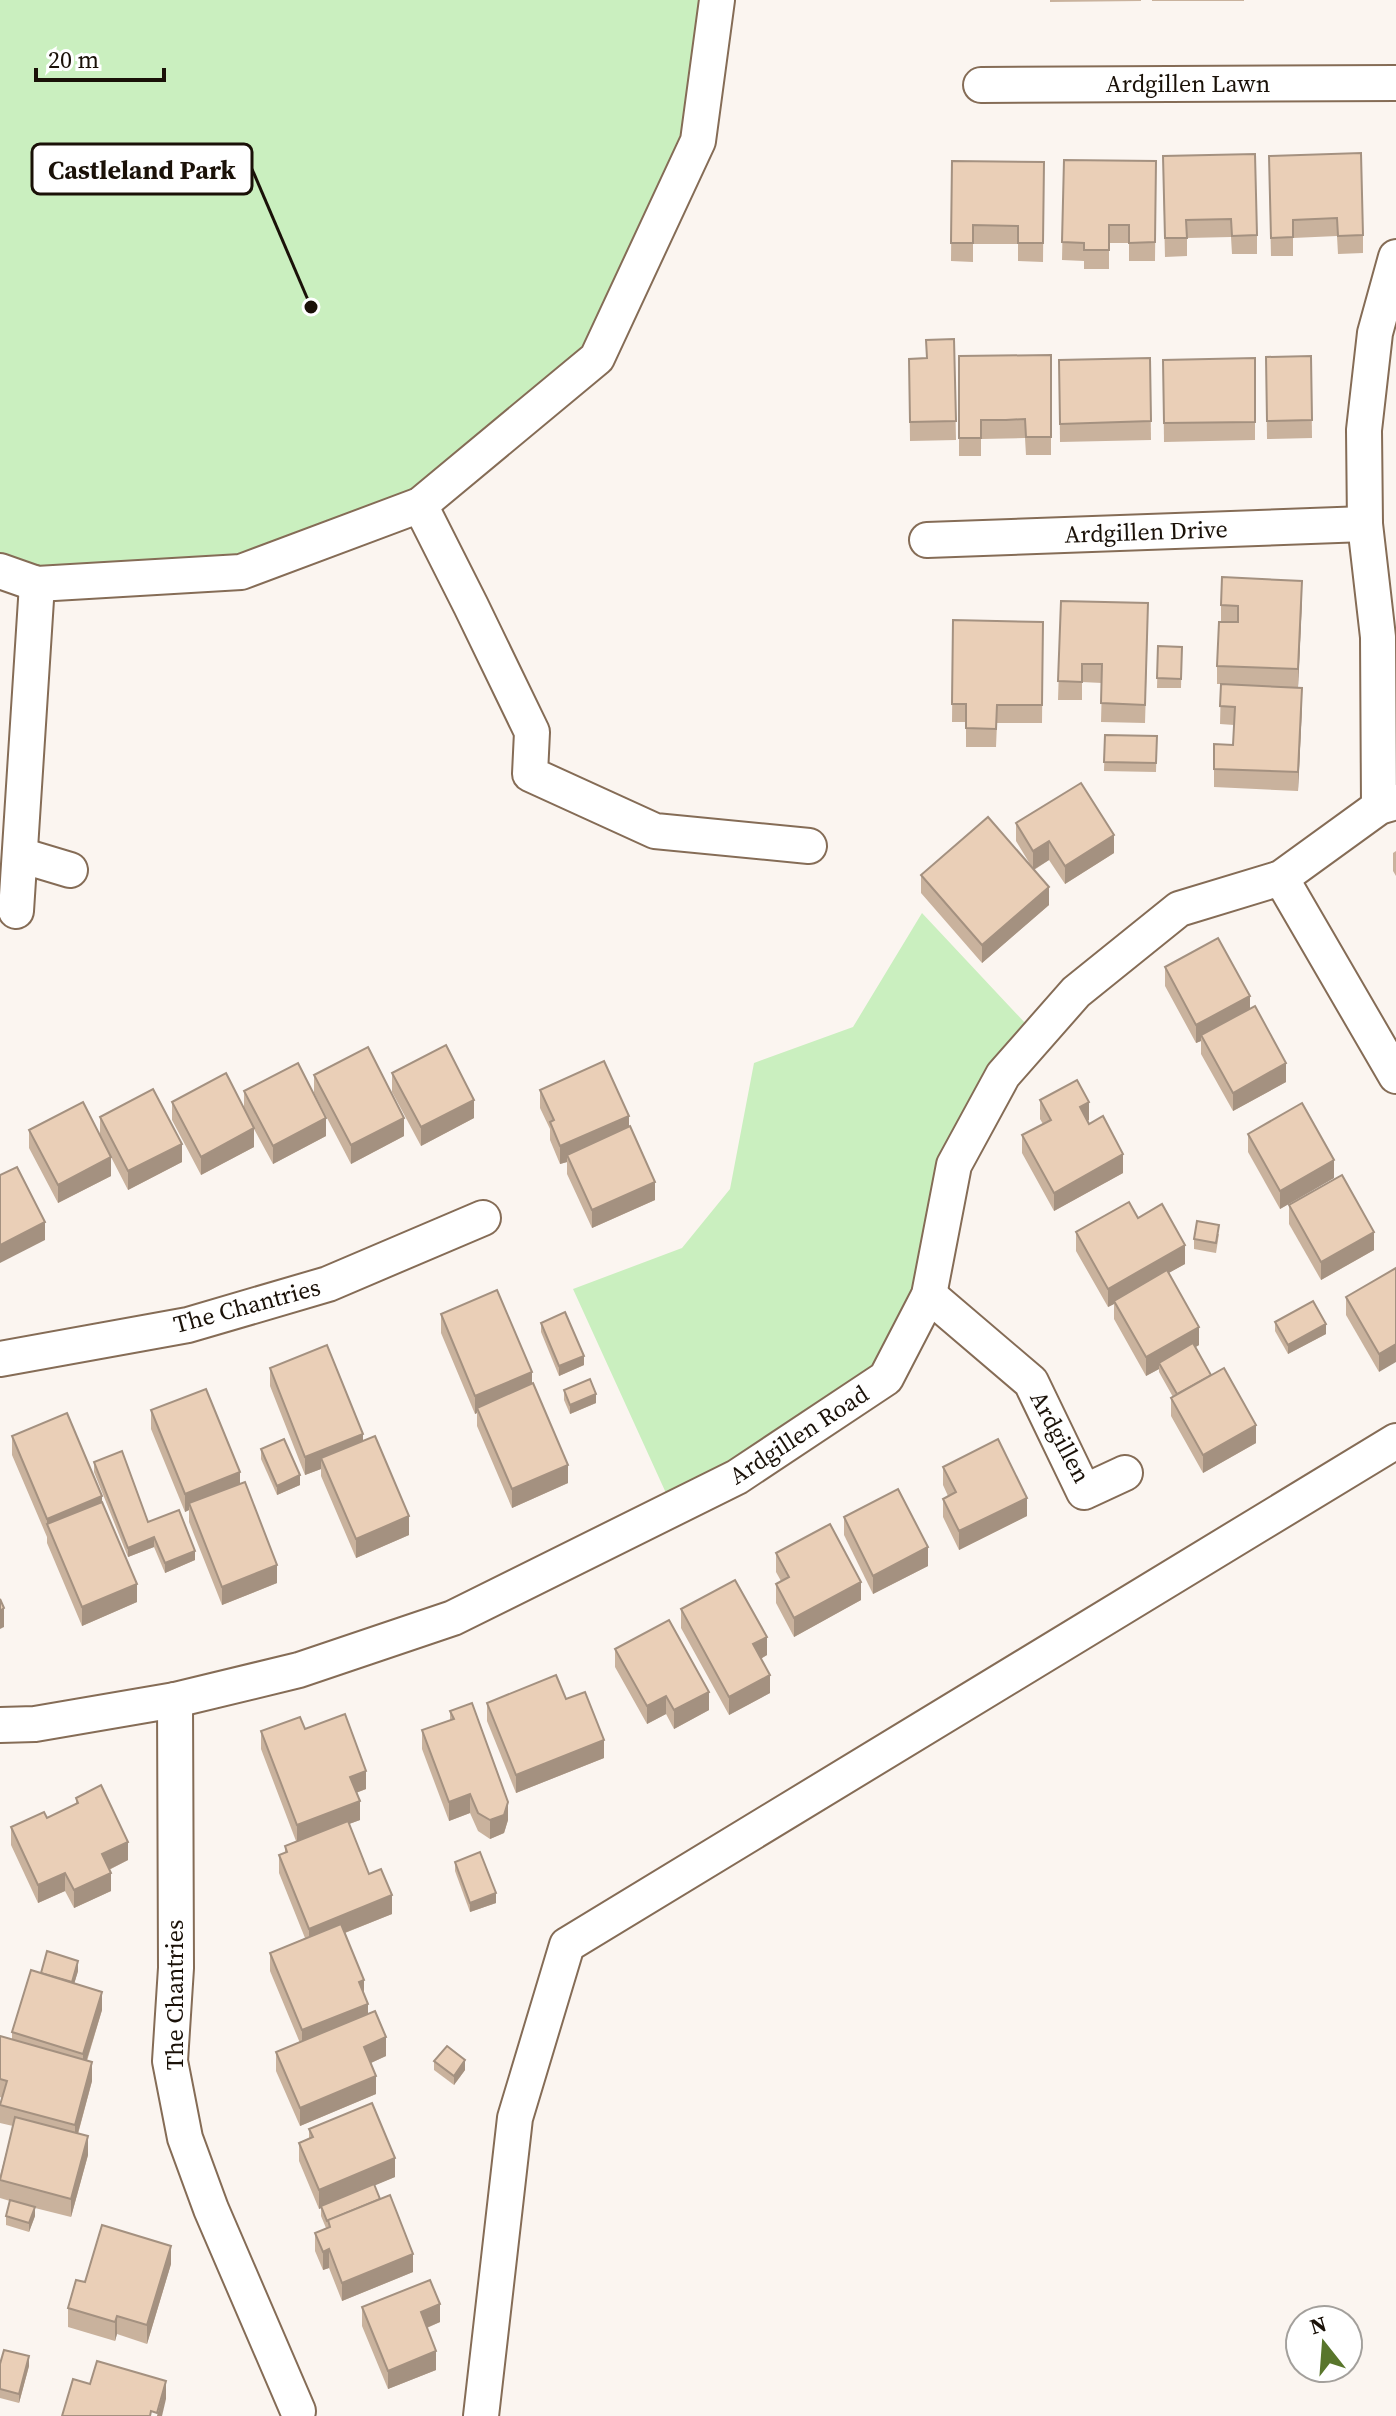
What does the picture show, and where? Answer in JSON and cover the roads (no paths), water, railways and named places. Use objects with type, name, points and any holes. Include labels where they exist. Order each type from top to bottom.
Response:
[{"type":"street","points":[[0,571],[37,584],[241,572],[420,505],[597,358],[698,141],[717,0]]},
{"type":"street","name":"Ardgillen Lawn","points":[[981,85],[1396,83]]},
{"type":"street","points":[[1388,804],[1378,637],[1365,524],[1364,430],[1375,333],[1396,257]]},
{"type":"street","points":[[420,505],[532,732],[530,774],[655,831],[809,846]]},
{"type":"street","name":"Ardgillen Drive","points":[[927,540],[1365,524]]},
{"type":"street","points":[[16,911],[37,584]]},
{"type":"street","name":"Ardgillen Road","points":[[175,1700],[299,1670],[453,1618],[737,1477],[886,1378],[929,1295],[954,1165],[1003,1075],[1076,992],[1179,909],[1281,878],[1388,804]]},
{"type":"street","points":[[20,855],[70,870]]},
{"type":"street","points":[[1281,878],[1396,1076]]},
{"type":"street","name":"The Chantries","points":[[0,1359],[188,1325],[328,1284],[483,1218]]},
{"type":"street","name":"Ardgillen","points":[[929,1295],[1031,1382],[1084,1492],[1125,1473]]},
{"type":"street","points":[[481,2416],[515,2118],[567,1945],[1396,1441]]},
{"type":"street","points":[[0,1725],[35,1724],[175,1700]]},
{"type":"street","name":"The Chantries","points":[[175,1700],[176,1968],[170,2061],[185,2138],[211,2209],[298,2411]]},
{"type":"place","name":"Castleland Park","points":[[311,307]]}]
